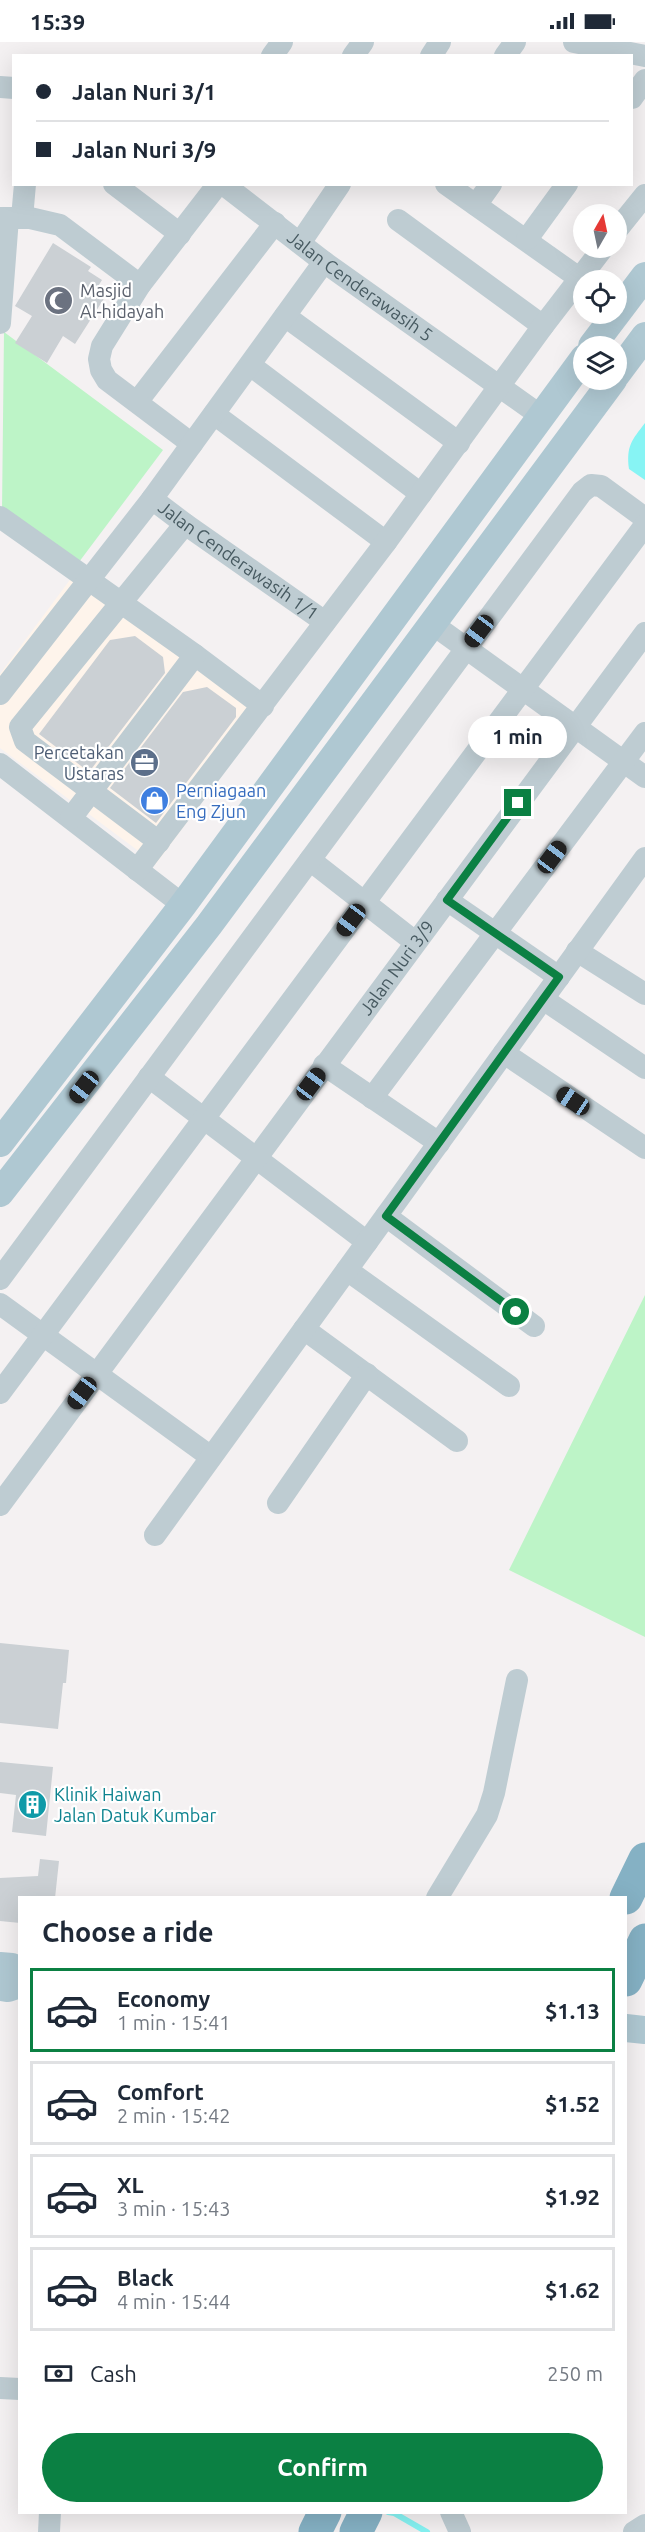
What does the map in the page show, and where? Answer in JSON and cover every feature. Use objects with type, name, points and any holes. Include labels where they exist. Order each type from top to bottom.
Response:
[{"type":"highway","points":[[627,1896],[645,1859]]},
{"type":"highway","points":[[627,1978],[645,1941]]},
{"type":"highway","points":[[315,2532],[324,2514]]},
{"type":"highway","points":[[356,2532],[365,2514]]},
{"type":"main road","points":[[600,336],[645,276]]},
{"type":"main road","points":[[627,360],[645,336]]},
{"type":"main road","points":[[0,1143],[183,905],[573,373]]},
{"type":"main road","points":[[0,1193],[170,977],[606,390]]},
{"type":"street","points":[[585,47],[632,54]]},
{"type":"street","points":[[633,97],[645,80]]},
{"type":"street","points":[[0,323],[10,218],[24,186]]},
{"type":"street","points":[[117,186],[180,234]]},
{"type":"street","points":[[192,444],[107,380],[101,370],[99,359],[102,346],[140,285],[218,186]]},
{"type":"street","name":"Jalan Cenderawasih 5","points":[[227,186],[252,193],[275,223],[324,262],[541,416]]},
{"type":"street","points":[[300,243],[339,186]]},
{"type":"street","points":[[449,186],[573,274]]},
{"type":"street","points":[[476,205],[490,186]]},
{"type":"street","points":[[527,239],[566,186]]},
{"type":"street","points":[[627,217],[645,195]]},
{"type":"street","points":[[10,218],[41,220],[60,225],[140,285]]},
{"type":"street","points":[[398,220],[543,326]]},
{"type":"street","points":[[137,402],[275,223]]},
{"type":"street","points":[[585,270],[595,258]]},
{"type":"street","points":[[29,714],[1,693],[152,499],[324,262]]},
{"type":"street","points":[[137,870],[386,543],[573,286]]},
{"type":"street","points":[[285,316],[459,443]]},
{"type":"street","points":[[250,365],[421,494]]},
{"type":"street","points":[[214,414],[386,543]]},
{"type":"street","points":[[0,1279],[582,492],[591,485],[601,486],[645,518]]},
{"type":"street","name":"Jalan Cenderawasih 1/1","points":[[152,499],[325,622]]},
{"type":"street","points":[[0,517],[263,706]]},
{"type":"street","points":[[159,842],[26,741],[20,727],[185,524]]},
{"type":"street","points":[[0,1393],[645,525]]},
{"type":"street","points":[[431,623],[645,777]]},
{"type":"street","name":"Jalan Nuri 3/9","points":[[0,1504],[645,633]]},
{"type":"street","points":[[71,819],[195,655]]},
{"type":"street","points":[[372,1098],[645,732]]},
{"type":"street","points":[[0,764],[183,905]]},
{"type":"street","points":[[155,1535],[645,858]]},
{"type":"street","points":[[310,860],[415,942]]},
{"type":"street","points":[[447,900],[559,977]]},
{"type":"street","points":[[578,951],[645,994]]},
{"type":"street","points":[[543,999],[645,1068]]},
{"type":"street","points":[[504,1053],[645,1148]]},
{"type":"street","points":[[324,1065],[439,1143]]},
{"type":"street","points":[[149,1077],[367,1242]]},
{"type":"street","points":[[386,1216],[534,1326]]},
{"type":"street","points":[[347,1270],[509,1386]]},
{"type":"street","points":[[0,1304],[211,1457]]},
{"type":"street","points":[[304,1329],[457,1441]]},
{"type":"street","points":[[278,1503],[367,1374]]},
{"type":"street","points":[[438,1896],[487,1815],[494,1792],[517,1680]]},
{"type":"street","points":[[0,2388],[18,2389]]},
{"type":"street","points":[[49,2532],[50,2514]]},
{"type":"street","points":[[452,2514],[460,2532]]},
{"type":"street","points":[[634,2532],[645,2525]]},
{"type":"shaded area","points":[[75,573],[267,715],[156,864],[0,748],[0,674]]},
{"type":"green space","points":[[4,332],[163,450],[76,566],[2,511]]},
{"type":"green space","points":[[645,1295],[645,1637],[509,1570]]},
{"type":"water","points":[[645,423],[645,480],[629,469],[628,454],[631,444]]},
{"type":"building","name":"Masjid Al-hidayah","points":[[53,243],[91,267],[88,271],[102,280],[95,291],[105,297],[75,344],[63,336],[47,363],[15,343],[32,316],[15,306]]},
{"type":"building","points":[[135,636],[163,657],[165,673],[89,772],[39,734],[110,640]]},
{"type":"building","points":[[207,687],[236,708],[236,717],[156,823],[110,788],[183,692]]},
{"type":"building","points":[[0,1643],[69,1650],[58,1729],[0,1723]]},
{"type":"building","name":"Klinik Haiwan Jalan Datuk Kumbar","points":[[0,1762],[53,1767],[46,1836],[12,1832],[16,1795],[0,1793]]},
{"type":"building","points":[[40,1859],[59,1861],[55,1896],[18,1896],[18,1923],[0,1921],[0,1878],[38,1876]]},
{"type":"waterway","points":[[396,2514],[427,2532]]},
{"type":"place","name":"Masjid Al-hidayah","points":[[59,301]]},
{"type":"place","name":"Percetakan Ustaras","points":[[145,763]]},
{"type":"place","name":"Perniagaan Eng Zjun","points":[[155,801]]},
{"type":"place","name":"Klinik Haiwan Jalan Datuk Kumbar","points":[[33,1805]]},
{"type":"route","points":[[516,1312],[386,1216],[559,977],[447,900],[518,803]]}]
